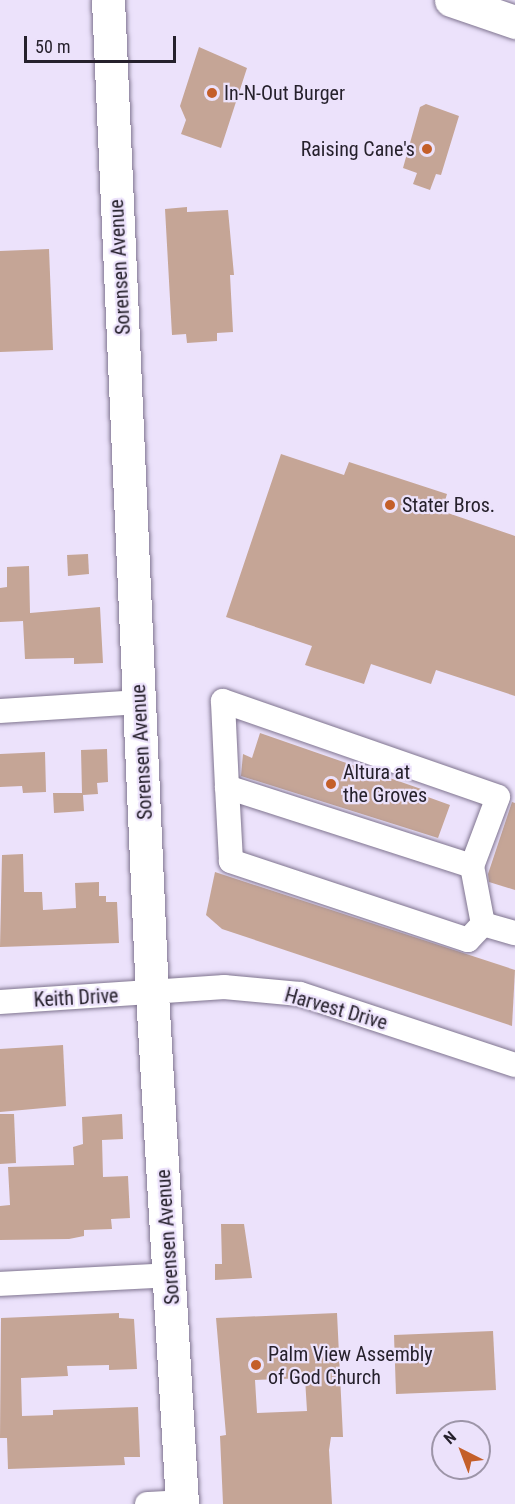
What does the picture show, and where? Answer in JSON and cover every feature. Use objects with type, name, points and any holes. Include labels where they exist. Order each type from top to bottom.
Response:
[{"type":"street","name":"Sorensen Avenue","points":[[108,0],[152,994],[171,1275],[182,1503]]},
{"type":"street","points":[[451,0],[515,22]]},
{"type":"street","points":[[223,701],[498,797],[472,866],[483,924],[468,940],[231,861],[223,701]]},
{"type":"street","points":[[0,711],[140,702]]},
{"type":"street","points":[[227,787],[472,866]]},
{"type":"street","points":[[483,924],[515,933]]},
{"type":"street","name":"Harvest Drive","points":[[152,994],[224,987],[300,994],[515,1065]]},
{"type":"street","name":"Keith Drive","points":[[0,1002],[152,994]]},
{"type":"street","points":[[0,1284],[171,1275]]},
{"type":"street","points":[[147,1504],[182,1503]]},
{"type":"building","name":"In-N-Out Burger","points":[[199,47],[247,68],[221,148],[181,134],[186,120],[180,106]]},
{"type":"building","name":"Raising Cane's","points":[[426,104],[459,116],[441,175],[436,174],[430,190],[413,184],[417,173],[403,168],[420,107]]},
{"type":"building","points":[[187,207],[187,212],[228,210],[234,275],[230,275],[233,332],[217,333],[217,341],[187,343],[186,334],[172,335],[165,209]]},
{"type":"building","points":[[49,249],[53,350],[0,352],[0,251]]},
{"type":"building","points":[[281,454],[344,475],[349,462],[447,494],[442,511],[515,536],[515,696],[436,670],[431,684],[371,664],[364,684],[305,665],[312,646],[226,617]]},
{"type":"building","points":[[88,554],[89,574],[68,576],[67,555]]},
{"type":"building","points":[[29,566],[30,613],[100,607],[103,663],[74,664],[74,658],[25,659],[23,621],[0,622],[0,588],[7,587],[7,567]]},
{"type":"building","name":"Altura at the Groves","points":[[260,733],[427,791],[425,796],[450,805],[438,838],[241,776],[243,754],[252,758]]},
{"type":"building","points":[[107,749],[108,782],[97,783],[98,794],[83,795],[84,811],[54,813],[53,793],[82,793],[81,750]]},
{"type":"building","points":[[45,752],[46,792],[23,793],[22,786],[0,787],[0,754]]},
{"type":"building","points":[[512,802],[515,803],[515,890],[489,882],[488,874]]},
{"type":"building","points":[[23,854],[24,892],[42,892],[43,910],[76,908],[75,883],[99,882],[99,896],[106,896],[106,902],[117,902],[119,943],[0,947],[2,855]]},
{"type":"building","points":[[215,872],[515,970],[512,1026],[222,929],[206,915]]},
{"type":"building","points":[[63,1045],[66,1106],[0,1112],[0,1049]]},
{"type":"building","points":[[0,1114],[14,1114],[16,1163],[0,1164]]},
{"type":"building","points":[[122,1114],[123,1139],[102,1140],[103,1177],[128,1176],[130,1218],[111,1219],[112,1229],[84,1230],[84,1236],[69,1239],[0,1240],[0,1206],[10,1205],[8,1167],[74,1165],[73,1147],[83,1144],[82,1117]]},
{"type":"building","points":[[221,1224],[244,1224],[252,1278],[215,1280],[215,1264],[222,1264]]},
{"type":"building","points":[[119,1313],[119,1318],[134,1319],[137,1369],[109,1370],[109,1365],[67,1366],[68,1376],[21,1378],[22,1416],[53,1415],[53,1410],[138,1407],[140,1457],[124,1457],[125,1465],[8,1469],[7,1438],[0,1438],[1,1318]]},
{"type":"building","points":[[337,1313],[343,1437],[331,1437],[329,1450],[332,1504],[223,1504],[220,1436],[226,1435],[216,1318]],"holes":[[[305,1378],[307,1411],[257,1413],[255,1380]]]},
{"type":"building","points":[[493,1331],[496,1390],[396,1394],[394,1335]]},
{"type":"place","name":"In-N-Out Burger","points":[[212,93]]},
{"type":"place","name":"Raising Cane's","points":[[427,149]]},
{"type":"place","name":"Stater Bros.","points":[[390,505]]},
{"type":"place","name":"Altura at the Groves","points":[[331,784]]},
{"type":"place","name":"Palm View Assembly of God Church","points":[[256,1365]]}]
